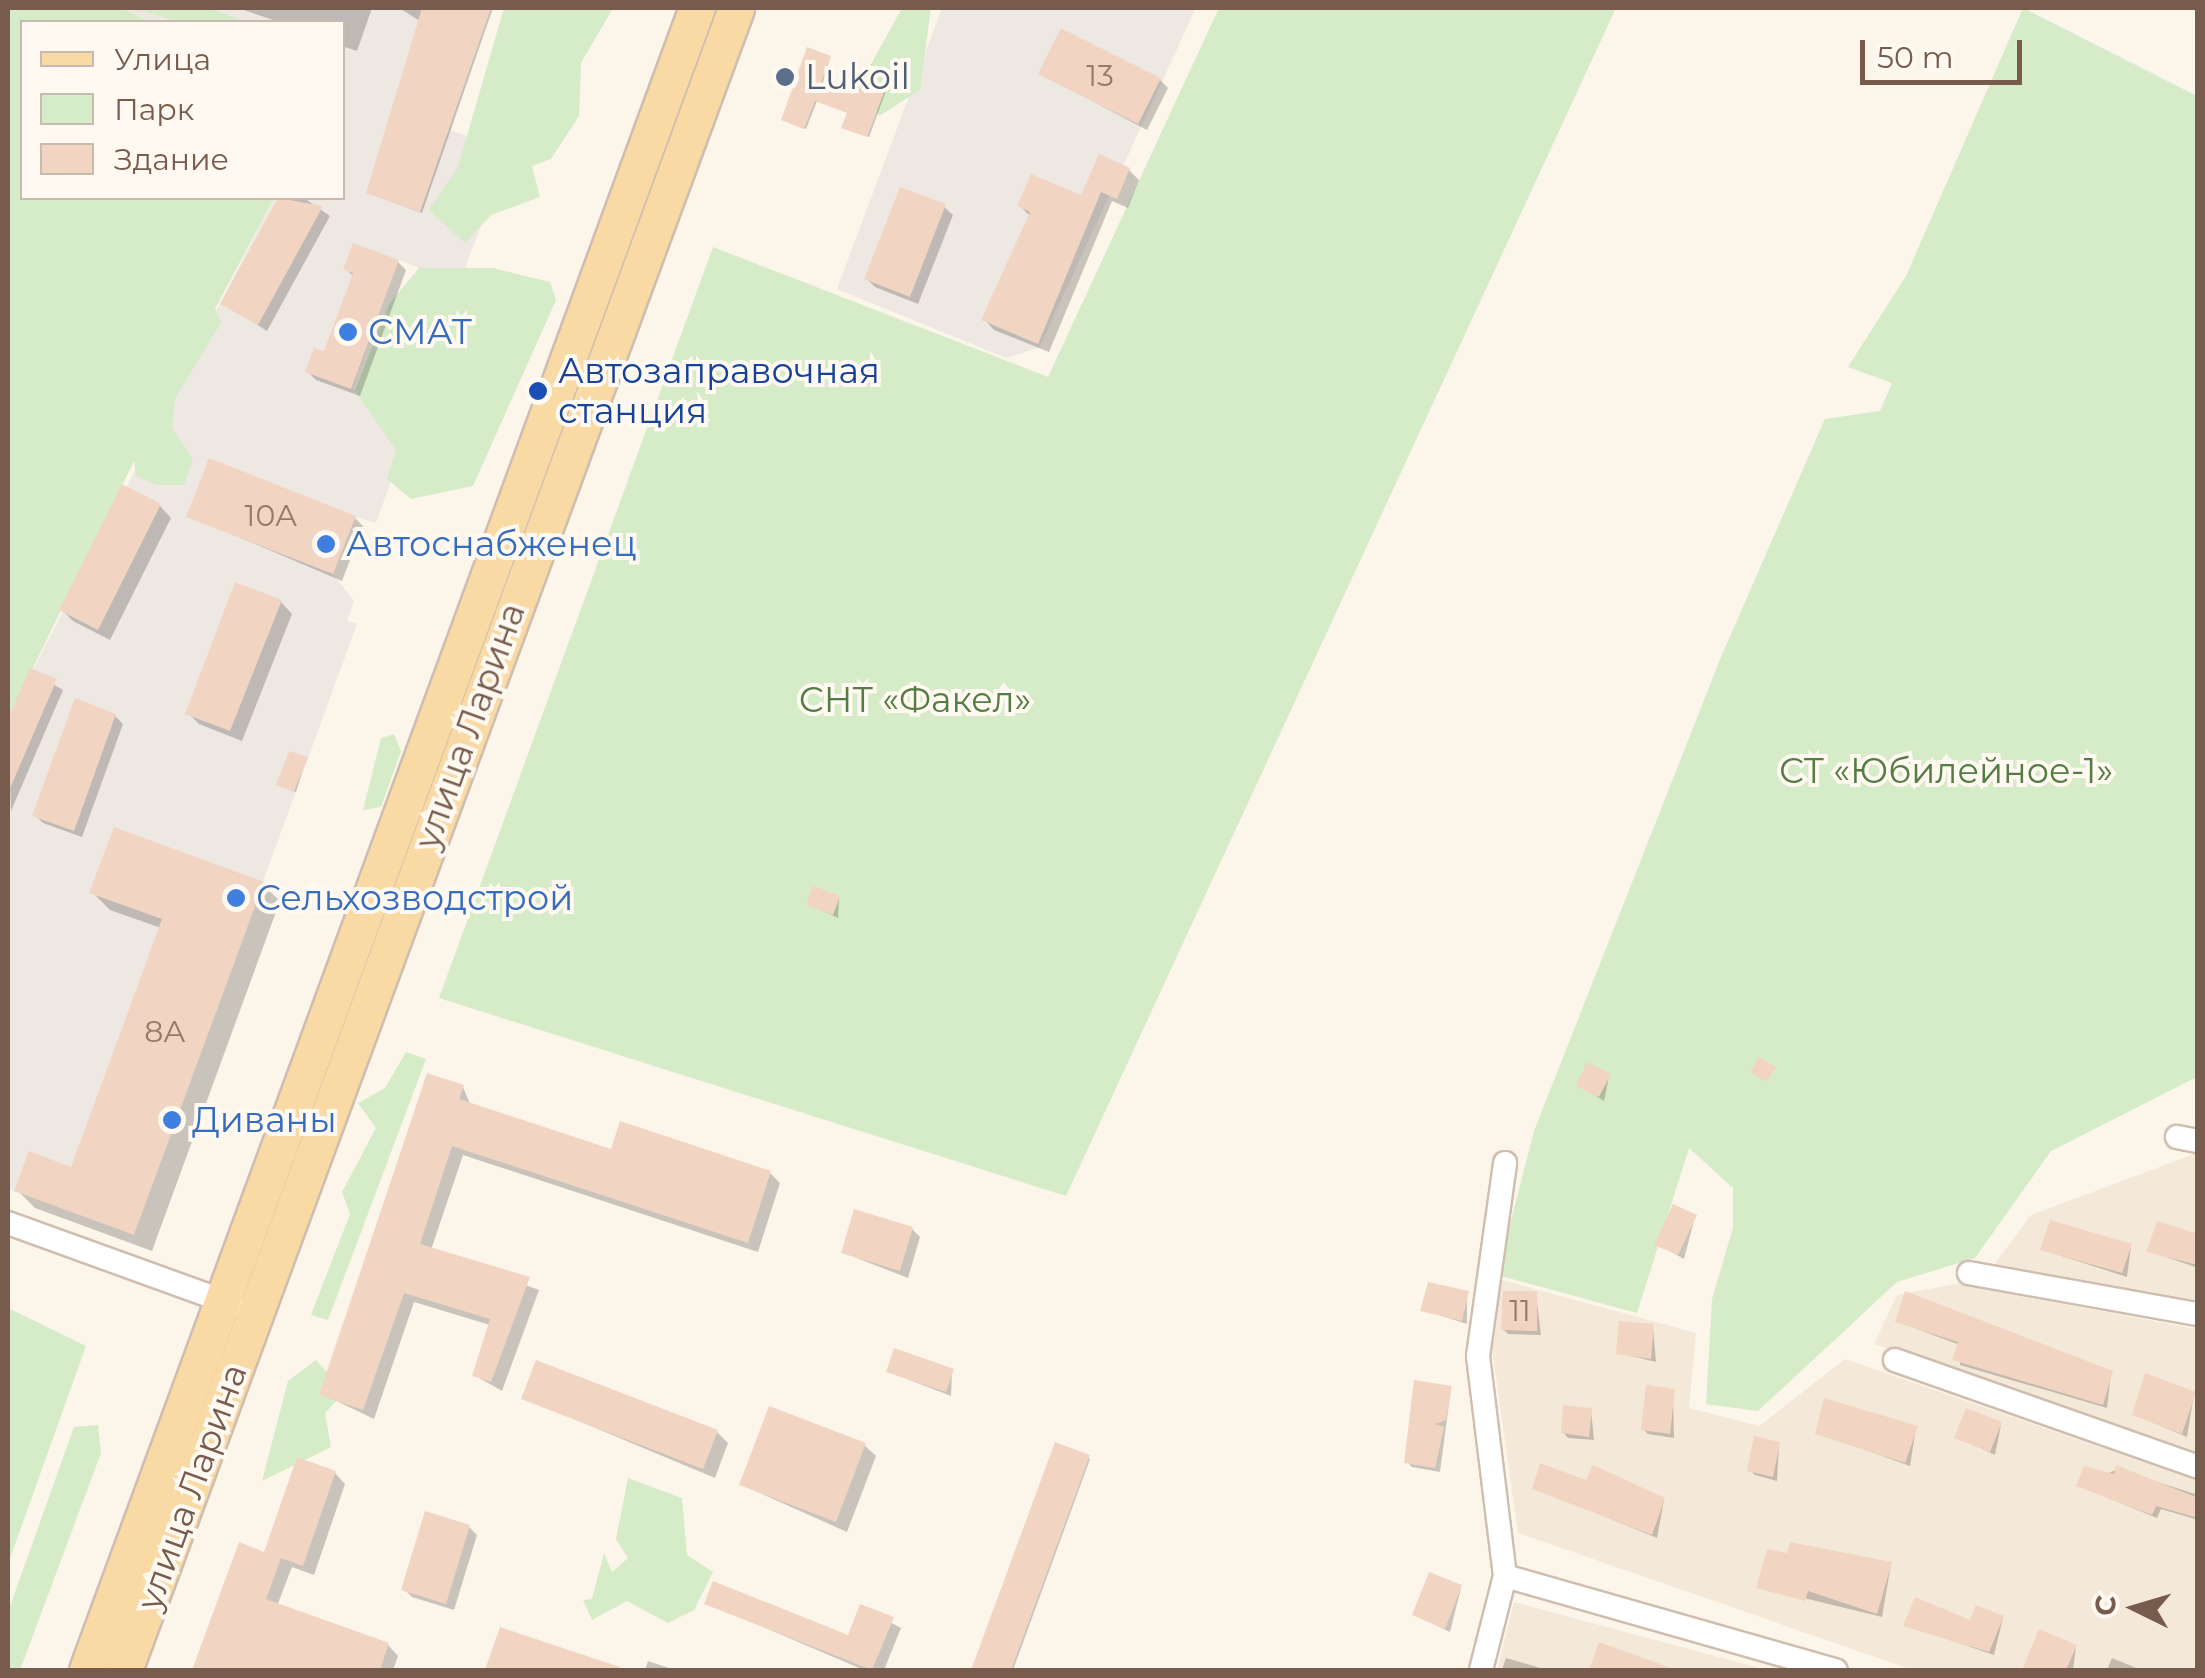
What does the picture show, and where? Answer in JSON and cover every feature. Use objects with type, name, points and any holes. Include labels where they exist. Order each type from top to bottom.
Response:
[{"type":"main road","name":"улица Ларина","points":[[124,1670],[240,1307],[696,8]]},
{"type":"main road","name":"улица Ларина","points":[[87,1670],[240,1307],[736,8]]},
{"type":"street","points":[[1481,1670],[1505,1576],[1478,1356],[1506,1163]]},
{"type":"street","points":[[8,1223],[240,1307]]},
{"type":"street","points":[[1968,1273],[2198,1314]]},
{"type":"street","points":[[1895,1360],[2198,1467]]},
{"type":"street","points":[[1505,1576],[1836,1670]]},
{"type":"shaded area","points":[[121,8],[491,8],[450,130],[509,151],[459,284],[399,260],[352,389],[413,420],[376,523],[356,517],[333,574],[354,601],[347,621],[357,624],[134,1235],[8,1189],[8,719],[273,200],[345,200],[345,20],[147,20]]},
{"type":"shaded area","points":[[942,8],[1196,8],[1039,348],[1006,358],[837,289]]},
{"type":"shaded area","points":[[2197,1153],[2197,1302],[1990,1270],[2031,1215]]},
{"type":"shaded area","points":[[1495,1278],[1696,1333],[1689,1408],[1759,1426],[1845,1359],[2197,1481],[2197,1670],[1913,1670],[1518,1533],[1492,1349]]},
{"type":"shaded area","points":[[1956,1284],[2197,1329],[2197,1458],[1874,1344],[1897,1295]]},
{"type":"shaded area","points":[[1514,1602],[1767,1670],[1497,1670]]},
{"type":"green space","points":[[8,8],[121,8],[147,20],[20,20],[20,200],[273,200],[215,309],[221,323],[175,398],[172,428],[193,459],[184,485],[156,485],[136,476],[134,461],[8,719]]},
{"type":"green space","points":[[131,8],[209,8],[242,20],[174,20]]},
{"type":"green space","points":[[504,8],[613,8],[581,63],[579,116],[551,159],[532,166],[540,197],[491,215],[465,243],[429,210],[458,167]]},
{"type":"green space","points":[[902,8],[931,8],[920,90],[879,116],[860,84]]},
{"type":"green space","name":"СНТ «Факел»","points":[[1219,8],[1616,8],[1066,1196],[439,998],[713,247],[1048,377]]},
{"type":"green space","name":"СТ «Юбилейное-1»","points":[[2023,8],[2197,96],[2197,1077],[2051,1151],[1975,1258],[1897,1282],[1758,1411],[1706,1404],[1712,1299],[1733,1228],[1733,1188],[1689,1148],[1637,1313],[1497,1275],[1534,1131],[1721,657],[1825,419],[1880,411],[1892,383],[1848,367],[1906,276]]},
{"type":"green space","points":[[419,268],[493,268],[550,282],[556,300],[473,486],[411,499],[387,479],[396,450],[355,391],[389,304]]},
{"type":"green space","points":[[394,734],[401,751],[381,807],[363,810],[381,738]]},
{"type":"green space","points":[[406,1052],[426,1059],[328,1320],[311,1315],[350,1214],[342,1192],[376,1128],[358,1103],[385,1088]]},
{"type":"green space","points":[[8,1308],[86,1346],[8,1564]]},
{"type":"green space","points":[[316,1360],[345,1392],[325,1413],[331,1447],[262,1481],[288,1381]]},
{"type":"green space","points":[[98,1425],[101,1453],[20,1670],[8,1670],[8,1612],[74,1427]]},
{"type":"green space","points":[[628,1478],[682,1498],[687,1555],[713,1572],[694,1610],[668,1623],[627,1601],[592,1620],[583,1600],[592,1599],[604,1553],[612,1572],[628,1558],[616,1539]]},
{"type":"building","points":[[422,8],[491,8],[420,212],[366,193]]},
{"type":"building","points":[[1061,28],[1161,78],[1138,124],[1038,74]]},
{"type":"building","points":[[807,47],[831,56],[821,83],[853,94],[860,77],[886,87],[867,137],[841,128],[847,113],[815,101],[804,129],[781,120]]},
{"type":"building","points":[[1099,154],[1130,168],[1117,199],[1101,192],[1038,344],[981,320],[1030,212],[1017,206],[1031,174],[1081,195]]},
{"type":"building","points":[[900,187],[946,204],[910,297],[864,279]]},
{"type":"building","points":[[277,200],[323,206],[258,325],[220,304]]},
{"type":"building","points":[[353,243],[399,260],[351,389],[305,372],[314,348],[324,351],[353,273],[343,270]]},
{"type":"building","points":[[209,458],[356,516],[333,574],[186,517]]},
{"type":"building","points":[[122,484],[161,504],[98,630],[59,610]]},
{"type":"building","points":[[235,582],[282,600],[230,731],[185,714]]},
{"type":"building","points":[[30,668],[57,679],[8,793],[8,719]]},
{"type":"building","points":[[75,698],[116,714],[74,831],[32,816]]},
{"type":"building","points":[[289,751],[308,757],[294,792],[276,785]]},
{"type":"building","points":[[114,827],[264,882],[134,1235],[14,1191],[29,1151],[71,1167],[162,919],[89,893]]},
{"type":"building","points":[[813,886],[840,896],[833,915],[806,905]]},
{"type":"building","points":[[1759,1057],[1776,1067],[1767,1082],[1750,1072]]},
{"type":"building","points":[[1587,1062],[1611,1074],[1599,1097],[1576,1086]]},
{"type":"building","points":[[427,1073],[464,1085],[459,1099],[611,1149],[620,1121],[771,1171],[748,1243],[452,1146],[420,1244],[530,1277],[491,1382],[472,1376],[490,1319],[404,1293],[363,1410],[319,1395]]},
{"type":"building","points":[[1673,1204],[1697,1215],[1678,1255],[1654,1245]]},
{"type":"building","points":[[854,1209],[913,1227],[900,1271],[841,1253]]},
{"type":"building","points":[[2050,1220],[2132,1244],[2122,1273],[2040,1250]]},
{"type":"building","points":[[2157,1221],[2198,1234],[2198,1265],[2146,1252]]},
{"type":"building","points":[[1428,1282],[1469,1291],[1462,1321],[1420,1311]]},
{"type":"building","points":[[1503,1291],[1537,1291],[1537,1331],[1501,1330]]},
{"type":"building","points":[[1905,1291],[2113,1371],[2103,1405],[1952,1360],[1958,1342],[1895,1322]]},
{"type":"building","points":[[1619,1321],[1654,1324],[1651,1359],[1616,1354]]},
{"type":"building","points":[[894,1348],[954,1369],[946,1392],[886,1372]]},
{"type":"building","points":[[536,1360],[718,1430],[703,1469],[521,1399]]},
{"type":"building","points":[[2145,1373],[2196,1392],[2182,1434],[2132,1415]]},
{"type":"building","points":[[1414,1380],[1452,1386],[1446,1420],[1435,1424],[1444,1427],[1435,1468],[1404,1463]]},
{"type":"building","points":[[1646,1385],[1675,1389],[1670,1434],[1641,1430]]},
{"type":"building","points":[[1824,1398],[1918,1426],[1905,1463],[1815,1434]]},
{"type":"building","points":[[1563,1405],[1592,1408],[1589,1437],[1561,1433]]},
{"type":"building","points":[[769,1406],[866,1443],[836,1522],[739,1485]]},
{"type":"building","points":[[1966,1408],[2002,1422],[1990,1452],[1954,1438]]},
{"type":"building","points":[[1754,1436],[1780,1442],[1773,1477],[1747,1471]]},
{"type":"building","points":[[1055,1442],[1090,1455],[1011,1670],[971,1670]]},
{"type":"building","points":[[297,1457],[336,1471],[303,1566],[281,1558],[266,1599],[389,1643],[380,1670],[192,1670],[239,1542],[264,1552]]},
{"type":"building","points":[[1540,1463],[1586,1480],[1593,1465],[1665,1498],[1652,1535],[1532,1489]]},
{"type":"building","points":[[2116,1465],[2198,1498],[2198,1518],[2156,1506],[2152,1515],[2076,1486],[2084,1466],[2114,1474]]},
{"type":"building","points":[[425,1511],[470,1525],[446,1604],[401,1590]]},
{"type":"building","points":[[1790,1542],[1892,1562],[1877,1614],[1808,1591],[1805,1601],[1756,1588],[1767,1549],[1787,1553]]},
{"type":"building","points":[[1429,1572],[1462,1585],[1445,1629],[1412,1615]]},
{"type":"building","points":[[713,1581],[848,1635],[860,1604],[894,1617],[872,1670],[704,1604]]},
{"type":"building","points":[[1915,1597],[1970,1620],[1976,1605],[2004,1616],[1989,1652],[1903,1626]]},
{"type":"building","points":[[500,1627],[620,1667],[619,1670],[485,1670]]},
{"type":"building","points":[[2039,1629],[2077,1645],[2066,1670],[2022,1670]]},
{"type":"building","points":[[1599,1642],[1671,1668],[1671,1670],[1589,1670]]},
{"type":"place","name":"Lukoil","points":[[785,77]]},
{"type":"place","name":"СМАТ","points":[[348,332]]},
{"type":"place","name":"Автозаправочная станция","points":[[538,391]]},
{"type":"place","name":"Автоснабженец","points":[[326,544]]},
{"type":"place","name":"Сельхозводстрой","points":[[236,898]]},
{"type":"place","name":"Диваны","points":[[172,1120]]}]
